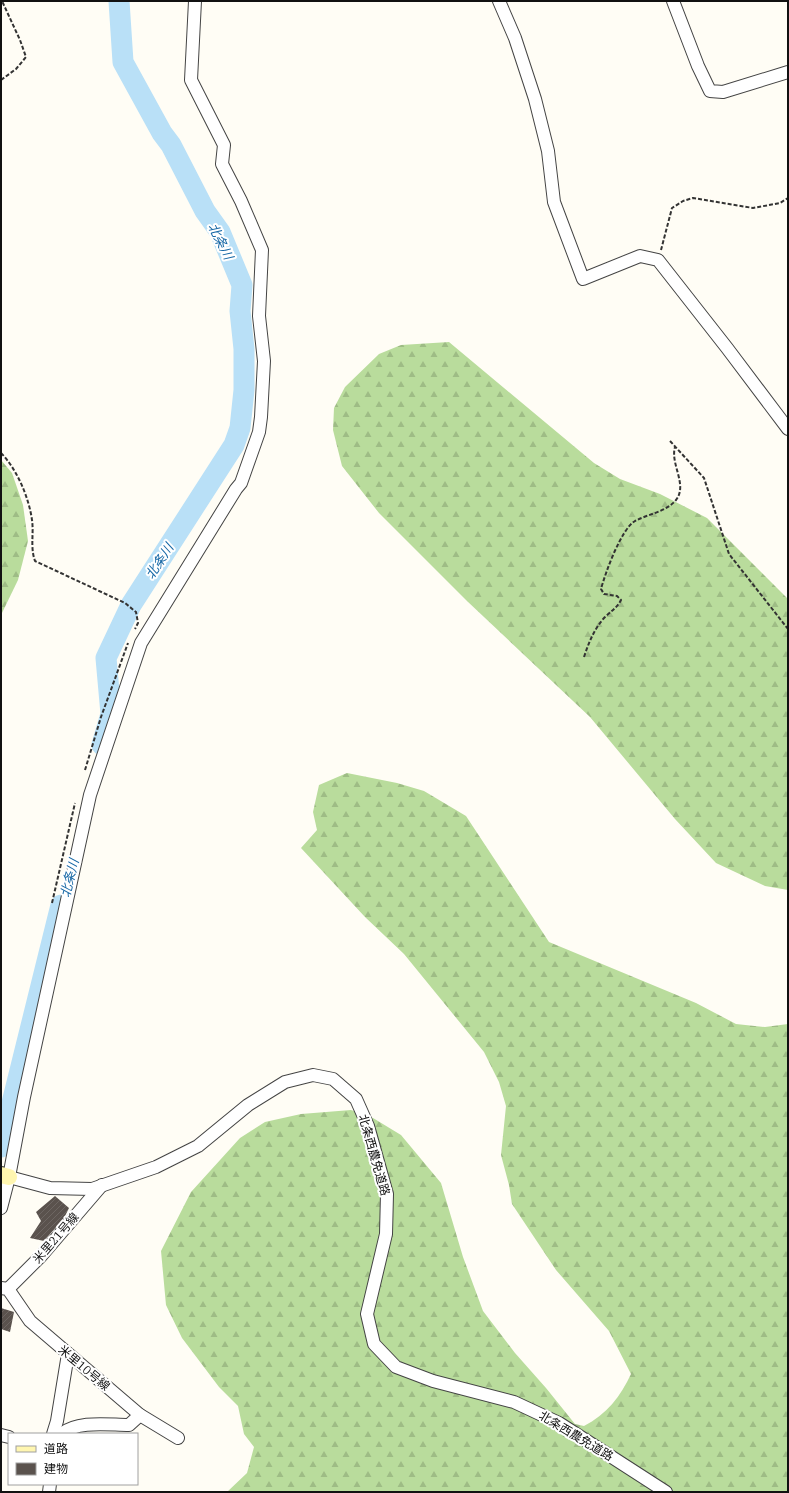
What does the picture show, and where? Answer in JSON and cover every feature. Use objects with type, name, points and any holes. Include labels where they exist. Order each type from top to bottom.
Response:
[{"type":"street","points":[[1,1208],[5,1176],[24,1097],[90,795],[141,643],[241,483],[259,432],[264,361],[259,316],[262,250],[241,201],[222,164],[224,145],[191,80],[194,1]]},
{"type":"street","points":[[499,1],[515,38],[535,99],[548,151],[554,202],[584,279],[640,256],[658,260],[788,429]]},
{"type":"street","points":[[673,1],[698,66],[710,90],[723,92],[788,72]]},
{"type":"street","name":"北条西農免道路","points":[[5,1176],[50,1188],[92,1188],[156,1167],[198,1146],[248,1105],[285,1082],[313,1075],[333,1078],[356,1099],[368,1126],[387,1194],[386,1234],[367,1314],[374,1344],[396,1367],[434,1381],[514,1402],[559,1423],[666,1492]]},
{"type":"street","name":"米里21号線","points":[[4,1289],[57,1239],[102,1185]]},
{"type":"street","name":"米里10号線","points":[[4,1289],[30,1322],[140,1415],[178,1438]]},
{"type":"street","points":[[53,1433],[57,1421],[68,1354]]},
{"type":"street","points":[[62,1433],[89,1424],[129,1426],[140,1415]]},
{"type":"path","points":[[1,80],[16,69],[26,57],[2,1]]},
{"type":"path","points":[[658,260],[672,208],[683,201],[693,198],[753,208],[780,203],[788,198]]},
{"type":"path","points":[[670,441],[704,478],[729,554],[788,629]]},
{"type":"path","points":[[584,657],[591,635],[606,616],[617,608],[621,600],[617,596],[604,594],[601,589],[613,555],[625,533],[634,522],[662,510],[676,500],[681,487],[673,453],[675,447]]},
{"type":"path","points":[[1,453],[19,481],[28,504],[32,521],[32,552],[35,561],[125,603],[136,612],[138,623],[132,634]]},
{"type":"path","points":[[83,775],[100,717],[129,640]]},
{"type":"path","points":[[52,903],[77,797]]},
{"type":"green space","points":[[449,342],[594,463],[620,479],[660,494],[707,518],[788,599],[788,890],[765,886],[716,863],[675,819],[590,717],[467,601],[379,513],[342,466],[333,430],[334,408],[345,387],[379,354],[401,345]]},
{"type":"green space","points":[[1,460],[12,473],[23,505],[28,541],[18,580],[1,615]]},
{"type":"green space","points":[[347,773],[397,783],[424,791],[466,816],[549,942],[696,1003],[736,1024],[765,1027],[788,1024],[788,1492],[227,1492],[247,1473],[254,1447],[244,1434],[238,1406],[219,1387],[182,1338],[166,1305],[161,1251],[191,1192],[240,1138],[265,1122],[301,1114],[351,1110],[373,1118],[401,1135],[441,1183],[463,1257],[483,1311],[515,1353],[575,1424],[584,1426],[592,1422],[606,1411],[623,1390],[631,1374],[609,1331],[556,1270],[512,1204],[509,1185],[501,1155],[506,1106],[499,1082],[484,1052],[404,954],[365,917],[301,848],[317,830],[313,812],[319,785]]},
{"type":"building","points":[[55,1196],[69,1208],[64,1218],[44,1241],[30,1238],[41,1221],[36,1212]]},
{"type":"building","points":[[1,1308],[14,1312],[10,1332],[1,1329]]},
{"type":"waterway","name":"北条川","points":[[102,745],[111,714],[106,658],[131,605],[234,445],[240,428],[244,390],[244,349],[240,311],[242,285],[220,232],[205,211],[171,145],[162,133],[123,62],[119,1]]},
{"type":"waterway","name":"北条川","points":[[1,1147],[61,905]]}]
